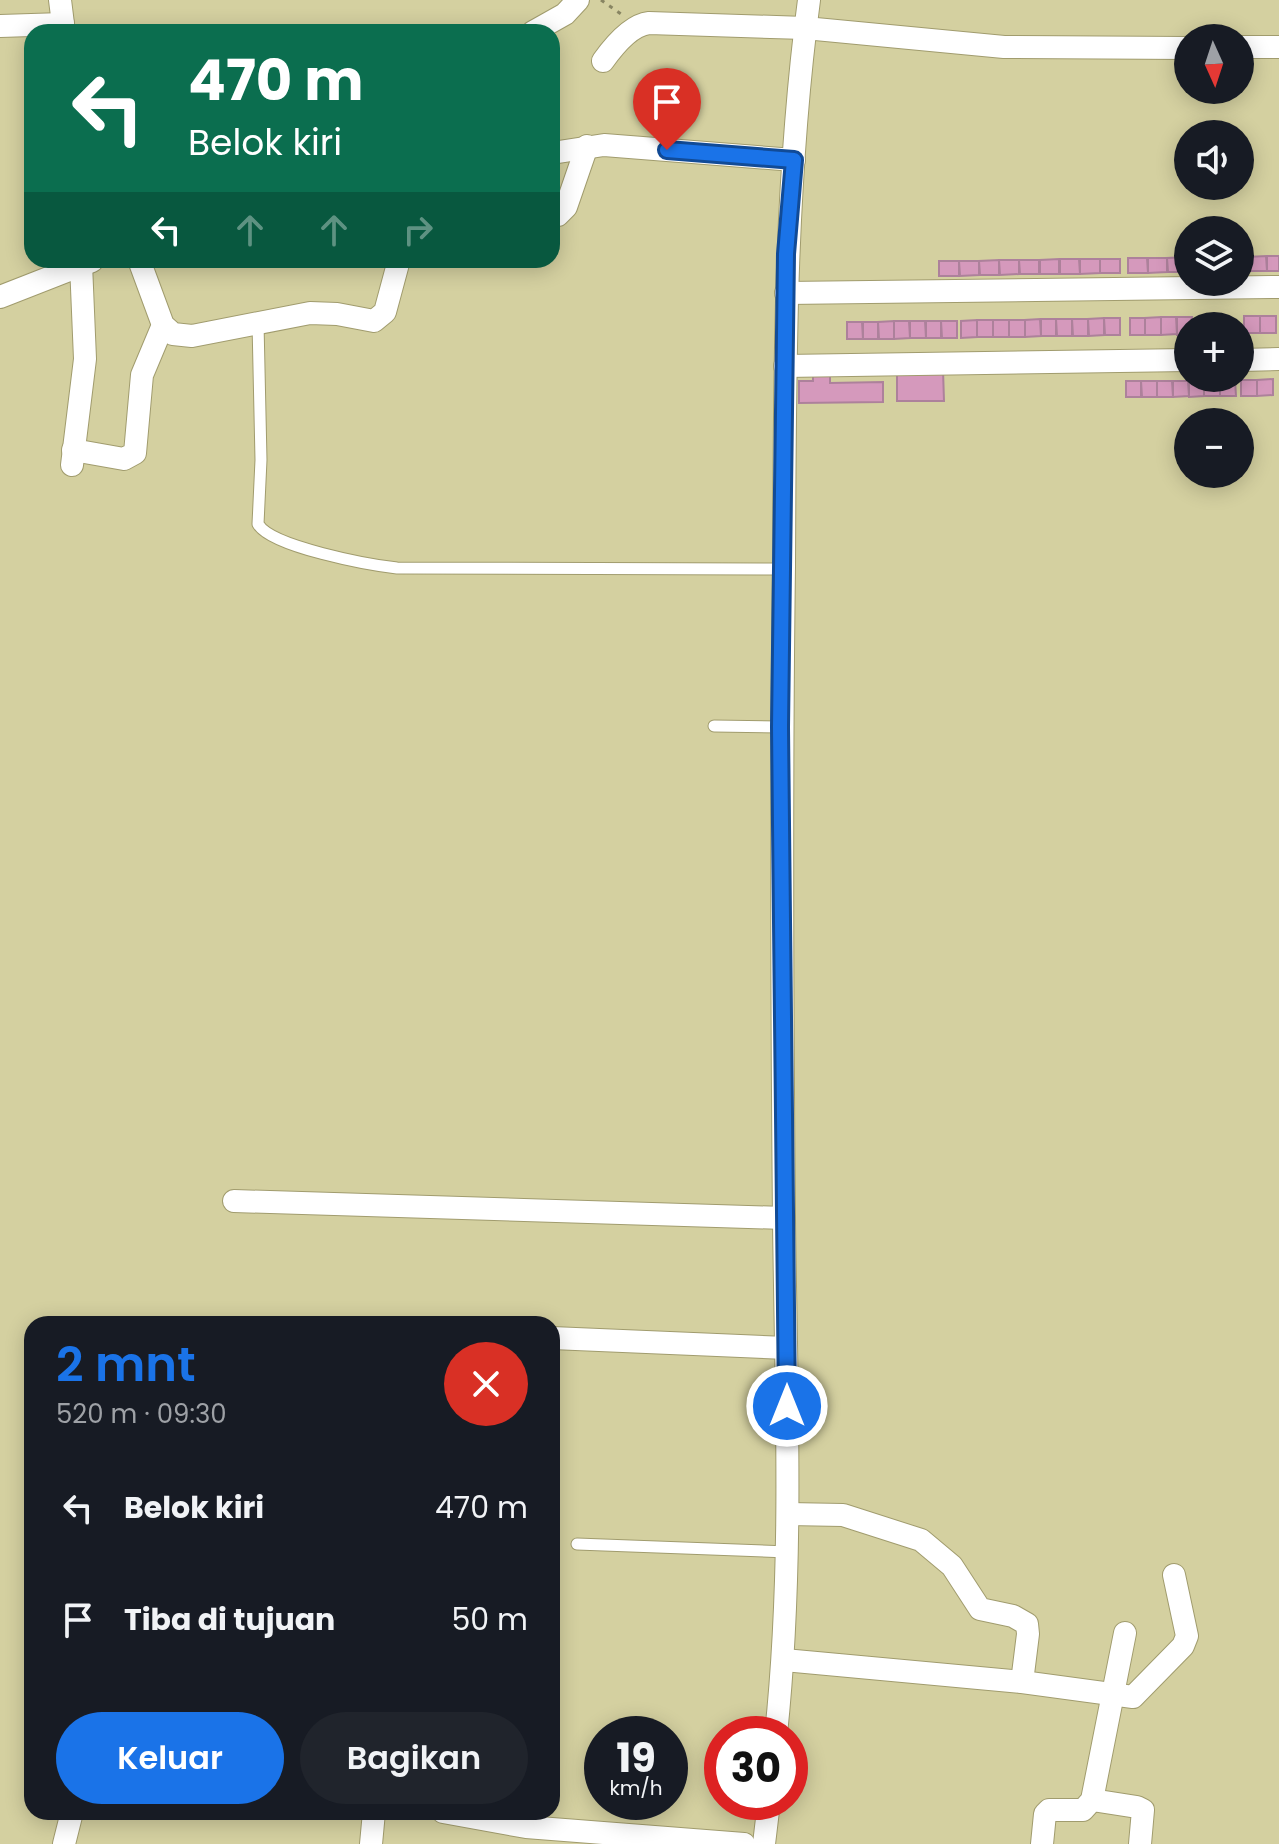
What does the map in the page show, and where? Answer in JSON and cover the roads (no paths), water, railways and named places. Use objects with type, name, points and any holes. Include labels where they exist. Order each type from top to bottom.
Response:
[{"type":"street","points":[[60,0],[63,24]]},
{"type":"street","points":[[547,24],[565,14],[578,0]]},
{"type":"street","points":[[778,1716],[784,1660],[788,1552],[780,727],[786,293],[794,160],[809,0]]},
{"type":"street","points":[[603,61],[620,41],[643,24],[805,28],[1004,47],[1174,48]]},
{"type":"street","points":[[0,26],[24,27]]},
{"type":"street","points":[[1254,47],[1279,47]]},
{"type":"street","points":[[560,151],[587,146],[794,160]]},
{"type":"street","points":[[560,213],[566,207],[587,146]]},
{"type":"street","points":[[0,297],[72,268]]},
{"type":"street","points":[[87,268],[85,359],[72,458],[124,459],[135,453],[142,375],[163,325]]},
{"type":"street","points":[[142,268],[163,325],[173,334],[192,336],[310,313],[374,321],[385,312],[397,268]]},
{"type":"street","points":[[786,293],[1279,287]]},
{"type":"street","points":[[1254,360],[1279,359]]},
{"type":"street","points":[[785,366],[1174,360]]},
{"type":"street","points":[[234,1201],[784,1218]]},
{"type":"street","points":[[560,1338],[786,1348]]},
{"type":"street","points":[[788,1514],[843,1515],[921,1540],[934,1548],[952,1566],[980,1609],[1013,1616],[1027,1624],[1022,1682]]},
{"type":"street","points":[[784,1660],[1022,1682],[1133,1697],[1183,1646],[1187,1636],[1174,1575]]},
{"type":"street","points":[[1042,1844],[1043,1818],[1049,1810],[1075,1812],[1083,1810],[1092,1800],[1125,1633]]},
{"type":"street","points":[[1092,1800],[1143,1810],[1140,1844]]},
{"type":"street","points":[[64,1844],[70,1820]]},
{"type":"street","points":[[371,1844],[373,1820]]},
{"type":"street","points":[[487,1820],[526,1827],[744,1844]]},
{"type":"street","points":[[764,1844],[767,1820]]},
{"type":"lane","points":[[258,323],[261,460],[258,524],[273,537],[362,565],[397,568],[784,569]]},
{"type":"lane","points":[[714,726],[780,727]]},
{"type":"lane","points":[[577,1544],[788,1552]]}]
